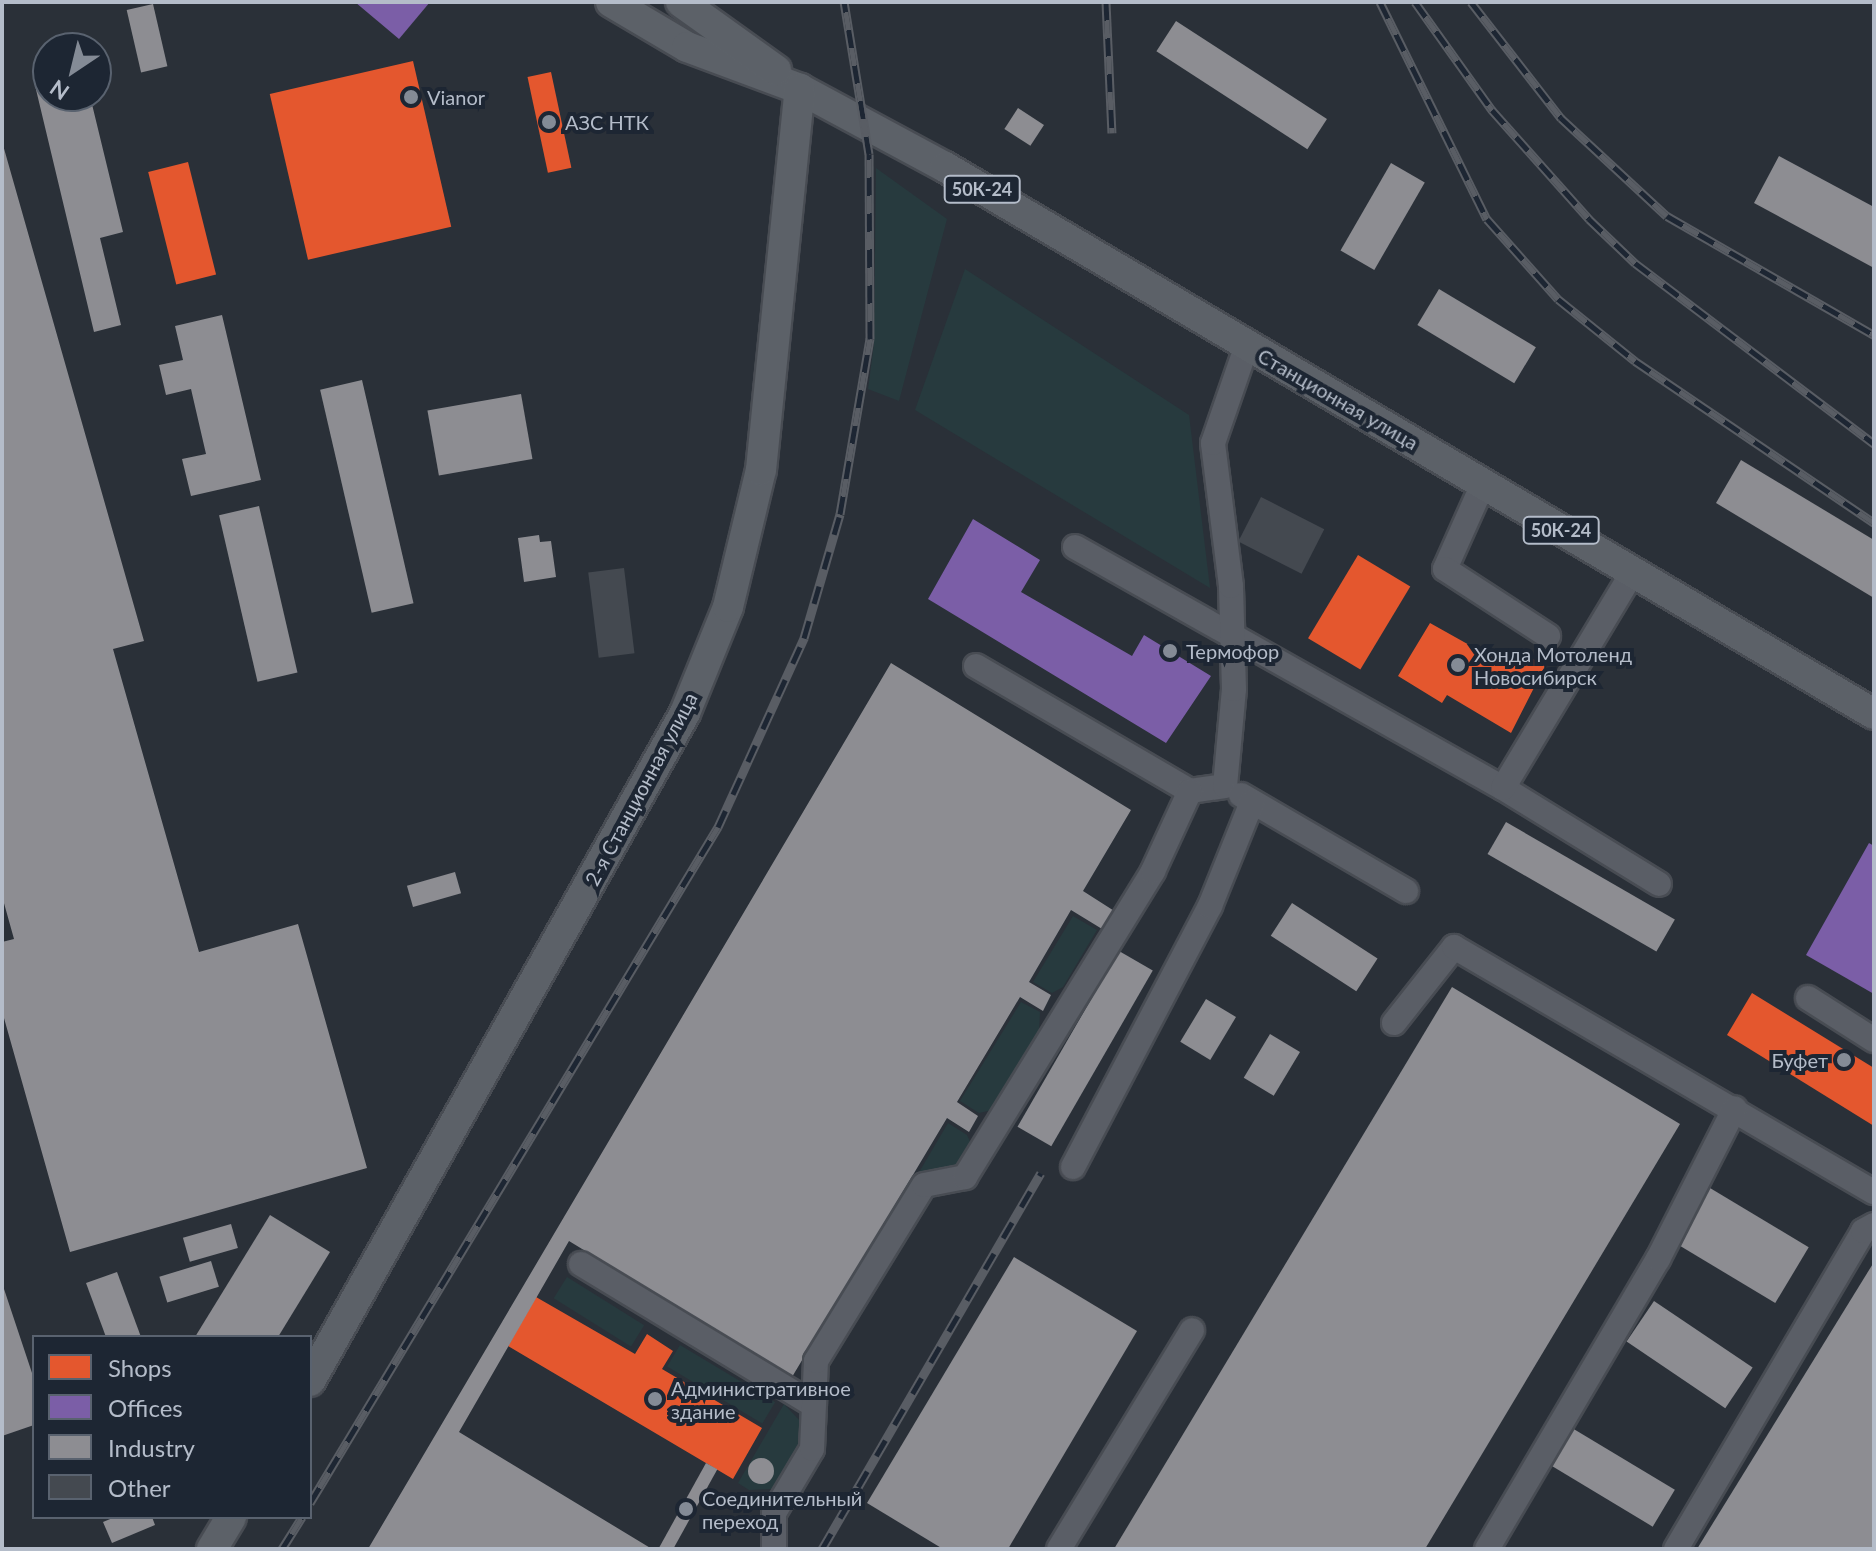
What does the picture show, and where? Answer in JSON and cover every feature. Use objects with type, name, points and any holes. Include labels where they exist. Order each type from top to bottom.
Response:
[{"type":"main road","name":"Станционная улица","points":[[611,2],[687,47],[800,89]]},
{"type":"main road","name":"Станционная улица","points":[[681,2],[800,89],[957,174],[1874,714]]},
{"type":"main road","name":"2-я Станционная улица","points":[[312,1377],[685,713],[728,607],[761,470],[800,89]]},
{"type":"main road","points":[[212,1549],[230,1519]]},
{"type":"lane","points":[[1225,786],[1234,689],[1231,586],[1213,443],[1247,345]]},
{"type":"lane","points":[[1483,484],[1445,569],[1548,636]]},
{"type":"lane","points":[[1075,547],[1503,788],[1659,884]]},
{"type":"lane","points":[[1503,788],[1633,572]]},
{"type":"lane","points":[[976,666],[1190,791],[1225,786],[1406,891]]},
{"type":"lane","points":[[774,1549],[774,1513],[812,1449],[816,1361],[924,1185],[965,1177],[1153,871],[1190,791]]},
{"type":"lane","points":[[1073,1167],[1210,906],[1252,802]]},
{"type":"lane","points":[[1394,1023],[1454,947],[1735,1108],[1874,1192]]},
{"type":"lane","points":[[1808,998],[1874,1040]]},
{"type":"lane","points":[[1487,1549],[1658,1259],[1735,1108]]},
{"type":"lane","points":[[1676,1549],[1863,1231],[1874,1225]]},
{"type":"lane","points":[[581,1264],[814,1405]]},
{"type":"lane","points":[[1059,1549],[1192,1330]]},
{"type":"green space","points":[[876,168],[947,219],[899,401],[868,389],[874,344]]},
{"type":"green space","points":[[965,269],[1189,415],[1210,588],[915,410]]},
{"type":"green space","points":[[1073,916],[1097,930],[1063,987],[1052,993],[1033,982]]},
{"type":"green space","points":[[1021,1002],[1040,1012],[1039,1032],[992,1110],[979,1113],[960,1101]]},
{"type":"green space","points":[[948,1123],[967,1135],[973,1148],[960,1170],[918,1174]]},
{"type":"green space","points":[[567,1277],[644,1325],[631,1346],[554,1298]]},
{"type":"green space","points":[[680,1345],[775,1402],[762,1424],[667,1366]]},
{"type":"green space","points":[[784,1404],[802,1423],[803,1440],[772,1489],[749,1490],[738,1483]]},
{"type":"building: Shops","points":[[413,61],[451,227],[308,260],[270,94]]},
{"type":"building: Shops","name":"АЗС НТК","points":[[551,72],[571,168],[548,173],[528,77]]},
{"type":"building: Shops","points":[[188,162],[216,275],[176,284],[148,172]]},
{"type":"building: Shops","points":[[1358,555],[1410,586],[1360,670],[1308,638]]},
{"type":"building: Shops","points":[[1430,623],[1505,665],[1515,648],[1545,666],[1511,733],[1447,695],[1442,703],[1398,676]]},
{"type":"building: Shops","points":[[1752,993],[1874,1068],[1874,1126],[1727,1035]]},
{"type":"building: Shops","name":"Административное здание","points":[[536,1297],[635,1354],[647,1334],[673,1351],[662,1369],[762,1428],[733,1479],[508,1346]]},
{"type":"building: Offices","points":[[355,2],[430,2],[399,39]]},
{"type":"building: Offices","points":[[973,519],[1040,560],[1021,592],[1132,656],[1144,635],[1211,676],[1166,743],[928,599]]},
{"type":"building: Offices","points":[[1869,843],[1874,846],[1874,994],[1806,955]]},
{"type":"building: Industry","points":[[153,4],[167,66],[141,72],[127,10]]},
{"type":"building: Industry","points":[[1176,21],[1327,119],[1307,149],[1156,51]]},
{"type":"building: Industry","points":[[1018,108],[1044,125],[1030,146],[1004,129]]},
{"type":"building: Industry","points":[[41,112],[94,112],[123,232],[100,238],[121,325],[94,332]]},
{"type":"building: Industry","points":[[3,145],[144,641],[113,649],[199,952],[298,924],[367,1168],[70,1252],[2,1011],[2,942],[14,939],[2,896]]},
{"type":"building: Industry","points":[[1779,156],[1874,207],[1874,268],[1754,203]]},
{"type":"building: Industry","points":[[1391,163],[1425,182],[1374,270],[1340,250]]},
{"type":"building: Industry","points":[[1439,289],[1536,347],[1514,383],[1417,325]]},
{"type":"building: Industry","points":[[222,315],[261,480],[191,496],[182,459],[206,454],[191,389],[166,395],[159,365],[183,360],[175,326]]},
{"type":"building: Industry","points":[[362,380],[414,603],[372,613],[320,390]]},
{"type":"building: Industry","points":[[521,394],[532,459],[439,475],[427,410]]},
{"type":"building: Industry","points":[[1741,460],[1874,540],[1874,598],[1716,503]]},
{"type":"building: Industry","points":[[259,506],[297,673],[258,682],[219,515]]},
{"type":"building: Industry","points":[[539,535],[540,542],[551,541],[556,577],[524,582],[518,538]]},
{"type":"building: Industry","points":[[891,663],[1131,810],[1083,891],[1119,914],[1107,932],[1071,910],[1029,982],[1051,995],[1043,1011],[1020,997],[957,1102],[978,1116],[969,1132],[947,1118],[792,1377],[569,1241],[459,1432],[652,1549],[368,1549]]},
{"type":"building: Industry","points":[[1506,822],[1675,920],[1656,952],[1488,854]]},
{"type":"building: Industry","points":[[455,872],[461,893],[413,907],[407,886]]},
{"type":"building: Industry","points":[[1292,903],[1378,959],[1356,991],[1271,936]]},
{"type":"building: Industry","points":[[1119,951],[1153,971],[1051,1146],[1018,1127]]},
{"type":"building: Industry","points":[[1452,987],[1680,1124],[1425,1549],[1114,1549]]},
{"type":"building: Industry","points":[[1206,999],[1236,1017],[1210,1060],[1180,1042]]},
{"type":"building: Industry","points":[[1270,1034],[1300,1052],[1274,1096],[1244,1078]]},
{"type":"building: Industry","points":[[1705,1185],[1809,1247],[1775,1303],[1672,1241]]},
{"type":"building: Industry","points":[[270,1215],[330,1252],[279,1335],[196,1335]]},
{"type":"building: Industry","points":[[231,1224],[238,1248],[190,1262],[183,1238]]},
{"type":"building: Industry","points":[[1014,1257],[1137,1331],[1008,1549],[943,1549],[867,1503]]},
{"type":"building: Industry","points":[[211,1261],[219,1287],[167,1303],[159,1277]]},
{"type":"building: Industry","points":[[1874,1262],[1874,1549],[1697,1549]]},
{"type":"building: Industry","points":[[117,1272],[140,1335],[105,1335],[86,1283]]},
{"type":"building: Industry","points":[[2,1283],[32,1373],[32,1426],[2,1436]]},
{"type":"building: Industry","points":[[1654,1301],[1753,1368],[1725,1408],[1627,1342]]},
{"type":"building: Industry","points":[[1572,1428],[1675,1490],[1653,1527],[1550,1465]]},
{"type":"building: Industry","points":[[761,1458],[770,1462],[774,1471],[770,1480],[761,1484],[752,1480],[748,1471],[752,1462]]},
{"type":"building: Industry","name":"Соединительный переход","points":[[706,1463],[717,1469],[673,1549],[658,1549]]},
{"type":"building: Industry","points":[[110,1519],[153,1519],[155,1525],[112,1543],[103,1522]]},
{"type":"building: Other","points":[[1261,497],[1324,529],[1302,574],[1238,542]]},
{"type":"building: Other","points":[[624,568],[634,653],[599,658],[588,572]]},
{"type":"railway","points":[[312,1500],[718,827],[804,638],[840,514],[870,339],[869,154],[844,2]]},
{"type":"railway","points":[[1106,2],[1112,133]]},
{"type":"railway","points":[[1380,2],[1487,219],[1558,299],[1635,361],[1874,523]]},
{"type":"railway","points":[[1415,2],[1492,110],[1589,219],[1635,263],[1874,444]]},
{"type":"railway","points":[[1471,2],[1561,118],[1667,216],[1874,335]]},
{"type":"railway","points":[[822,1549],[1041,1173]]},
{"type":"railway","points":[[282,1549],[301,1519]]},
{"type":"place","name":"Vianor","points":[[411,97]]},
{"type":"place","name":"АЗС НТК","points":[[549,122]]},
{"type":"place","name":"Термофор","points":[[1170,651]]},
{"type":"place","name":"Хонда Мотоленд Новосибирск","points":[[1458,665]]},
{"type":"place","name":"Буфет","points":[[1844,1060]]},
{"type":"place","name":"Административное здание","points":[[655,1399]]},
{"type":"place","name":"Соединительный переход","points":[[686,1509]]}]
